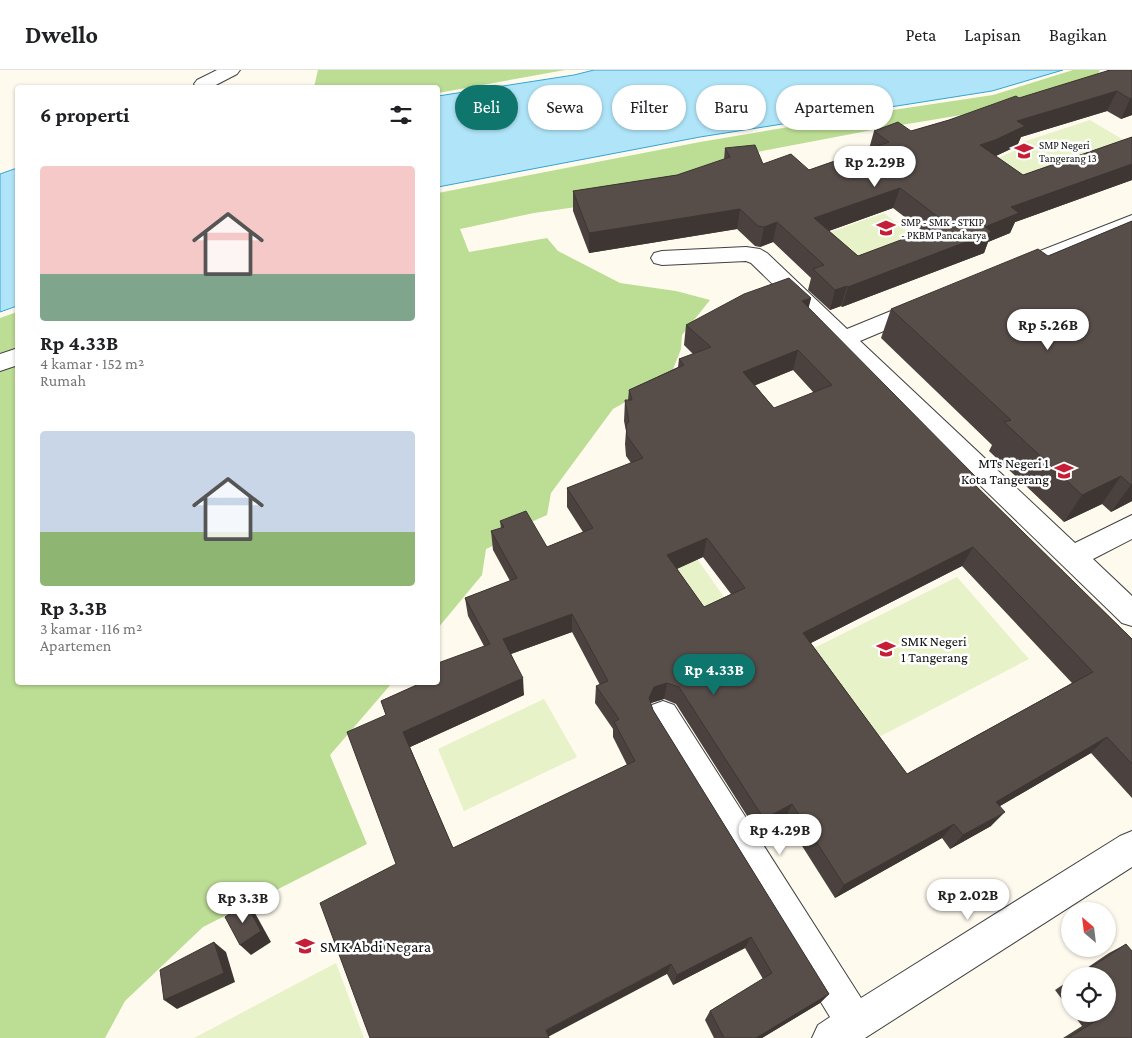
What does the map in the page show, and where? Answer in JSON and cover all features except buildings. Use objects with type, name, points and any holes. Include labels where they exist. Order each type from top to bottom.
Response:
[{"type":"street","points":[[203,84],[230,70]]},
{"type":"street","points":[[997,276],[1132,221]]},
{"type":"street","points":[[662,258],[752,254],[844,339],[1132,614]]},
{"type":"street","points":[[844,339],[943,298]]},
{"type":"street","points":[[0,363],[15,357]]},
{"type":"street","points":[[1072,556],[1132,526]]},
{"type":"street","points":[[663,715],[843,1030],[1132,848]]},
{"type":"green space","points":[[318,70],[565,70],[482,85],[455,85],[455,90],[440,93],[440,85],[314,85]]},
{"type":"green space","points":[[1073,70],[1100,70],[1095,80],[1004,108],[893,126],[893,110],[993,95]]},
{"type":"green space","points":[[1090,120],[1127,142],[1019,181],[991,161],[1021,148],[1017,144]]},
{"type":"green space","points":[[776,129],[873,130],[731,157],[711,164],[675,193],[534,213],[460,229],[469,252],[547,238],[558,251],[620,283],[676,291],[710,300],[682,335],[681,349],[670,377],[613,409],[551,493],[547,515],[495,538],[497,544],[486,549],[482,575],[440,626],[440,193],[700,142]]},
{"type":"green space","points":[[884,213],[920,242],[852,268],[816,237]]},
{"type":"green space","points":[[15,313],[15,685],[390,685],[330,755],[367,844],[203,927],[125,1001],[105,1038],[0,1038],[0,318]]},
{"type":"green space","points":[[695,556],[731,607],[700,620],[666,568]]},
{"type":"green space","points":[[957,577],[1029,659],[877,738],[810,650]]},
{"type":"green space","points":[[544,699],[577,757],[464,811],[438,749]]},
{"type":"green space","points":[[336,963],[364,1038],[194,1038]]},
{"type":"water","points":[[594,70],[1063,70],[992,91],[893,107],[893,85],[776,85],[776,125],[766,127],[766,85],[696,85],[696,130],[744,130],[440,187],[440,96],[455,93],[455,130],[518,130],[518,85],[509,85]]},
{"type":"water","points":[[15,169],[15,307],[0,312],[0,174]]},
{"type":"place","name":"SMP Negeri Tangerang 13","points":[[1024,151]]},
{"type":"place","name":"SMP - SMK - STKIP - PKBM Pancakarya","points":[[886,228]]},
{"type":"place","name":"MTs Negeri 1 Kota Tangerang","points":[[1064,471]]},
{"type":"place","name":"SMK Negeri 1 Tangerang","points":[[886,649]]},
{"type":"place","name":"SMK Abdi Negara","points":[[305,946]]}]
